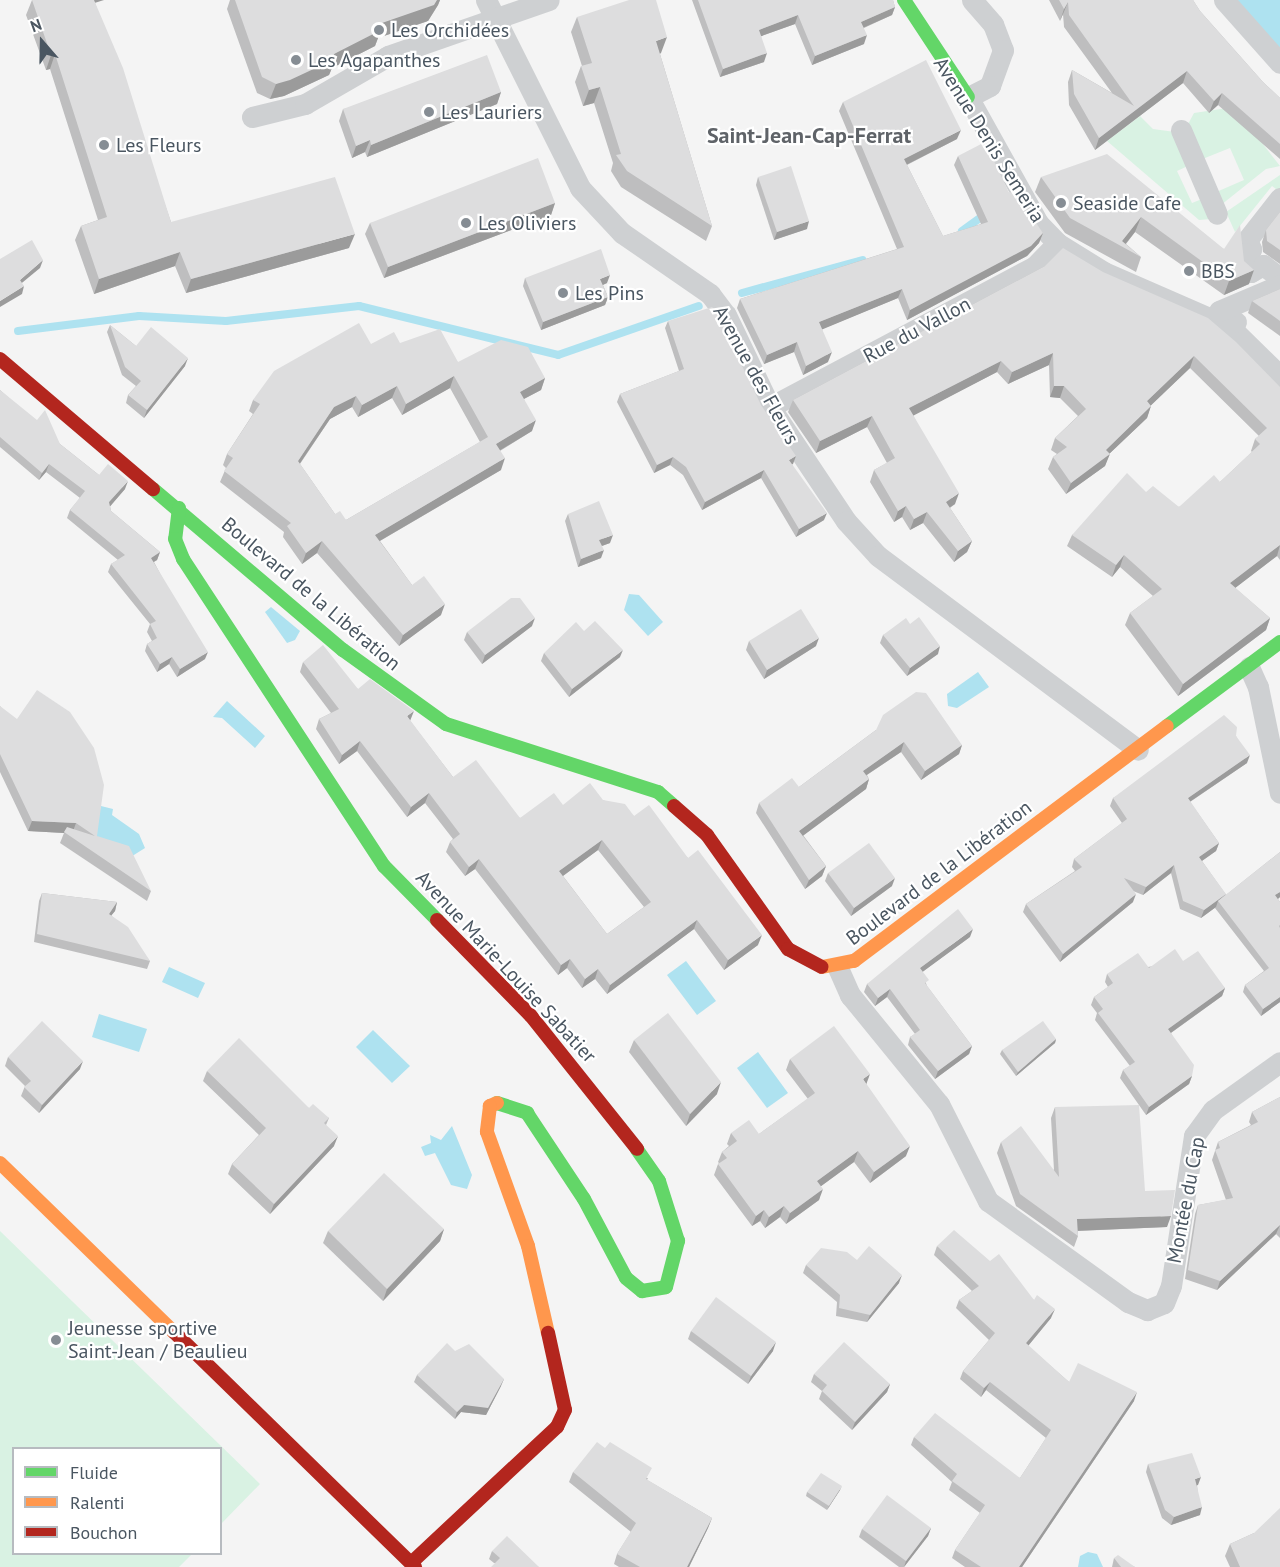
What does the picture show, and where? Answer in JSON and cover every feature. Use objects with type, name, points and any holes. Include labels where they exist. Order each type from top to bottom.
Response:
[{"type":"street","points":[[252,117],[305,104],[388,56],[491,9],[549,0]]},
{"type":"street","name":"Avenue Denis Semeria","points":[[904,0],[968,97],[1019,195],[1057,243],[1104,272],[1190,307],[1230,327],[1280,376]]},
{"type":"street","points":[[968,97],[990,86],[1003,50],[993,24],[972,0]]},
{"type":"street","points":[[1224,0],[1280,63]]},
{"type":"street","name":"Avenue des Fleurs","points":[[491,9],[580,188],[622,233],[710,294],[726,315],[770,407],[846,521],[878,555],[1138,750]]},
{"type":"street","points":[[1181,130],[1217,214]]},
{"type":"street","points":[[1280,198],[1247,240],[1251,249],[1245,253],[1251,272],[1263,265],[1280,278]]},
{"type":"street","name":"Rue du Vallon","points":[[770,407],[1026,271],[1057,243]]},
{"type":"street","points":[[1280,285],[1219,311],[1280,363]]},
{"type":"street","name":"Boulevard de la Libération","points":[[0,359],[179,508],[343,650],[447,724],[658,792],[707,835],[798,959],[838,968],[1138,750],[1280,642]]},
{"type":"street","name":"Avenue Marie-Louise Sabatier","points":[[179,508],[175,539],[183,559],[384,866],[531,1016],[608,1107],[659,1180],[678,1240],[666,1287],[642,1291],[626,1278],[584,1199],[527,1113],[510,1102],[490,1106],[484,1118],[487,1132],[528,1246],[566,1410],[557,1426],[508,1477],[413,1565]]},
{"type":"street","points":[[1249,667],[1258,687],[1280,793]]},
{"type":"street","name":"Montée du Cap","points":[[838,968],[850,995],[939,1104],[988,1201],[1128,1302],[1148,1310],[1164,1303],[1194,1136],[1213,1110],[1280,1062]]},
{"type":"street","points":[[0,1163],[413,1565]]},
{"type":"green space","points":[[1234,107],[1280,166],[1266,169],[1221,205],[1214,193],[1244,180],[1230,148],[1200,160],[1186,128],[1194,113]]},
{"type":"green space","points":[[1140,116],[1153,129],[1175,132],[1190,165],[1177,171],[1192,203],[1202,199],[1211,219],[1199,220],[1107,141]]},
{"type":"green space","points":[[1280,175],[1280,192],[1272,186],[1235,232],[1226,212]]},
{"type":"green space","name":"Jeunesse sportive Saint-Jean / Beaulieu","points":[[0,1231],[222,1447],[12,1447],[12,1555],[191,1555],[179,1567],[0,1567]]},
{"type":"green space","name":"Jeunesse sportive Saint-Jean / Beaulieu","points":[[222,1447],[260,1484],[222,1523]]},
{"type":"water","points":[[1234,0],[1280,0],[1280,48]]},
{"type":"water","points":[[629,594],[639,595],[663,622],[648,636],[624,610]]},
{"type":"water","points":[[271,607],[300,631],[295,640],[287,643],[265,612]]},
{"type":"water","points":[[978,672],[989,687],[957,708],[948,706],[947,694]]},
{"type":"water","points":[[227,701],[265,736],[255,748],[222,718],[213,717]]},
{"type":"water","points":[[101,806],[113,809],[112,815],[139,834],[145,848],[118,865],[94,834]]},
{"type":"water","points":[[686,961],[716,1001],[697,1015],[667,975]]},
{"type":"water","points":[[169,967],[205,983],[198,998],[162,982]]},
{"type":"water","points":[[99,1014],[147,1029],[139,1052],[92,1037]]},
{"type":"water","points":[[373,1030],[410,1066],[392,1083],[356,1047]]},
{"type":"water","points":[[758,1052],[788,1093],[767,1108],[737,1068]]},
{"type":"water","points":[[452,1126],[472,1175],[467,1189],[451,1185],[435,1153],[425,1156],[421,1147],[431,1143],[430,1135],[441,1140]]},
{"type":"water","points":[[1088,1552],[1097,1554],[1103,1567],[1078,1567],[1080,1556]]},
{"type":"building","name":"Les Fleurs","points":[[32,0],[94,0],[123,68],[171,222],[335,177],[355,234],[191,279],[180,252],[99,279],[81,226],[107,217],[55,54],[51,55]]},
{"type":"building","name":"Les Agapanthes","points":[[235,0],[437,0],[434,5],[379,24],[381,30],[334,54],[335,59],[276,84],[262,77]]},
{"type":"building","points":[[629,0],[656,0],[667,37],[656,41],[712,226],[627,171],[616,155],[621,154],[600,87],[589,90],[581,66],[592,63],[577,17]]},
{"type":"building","points":[[698,0],[893,0],[895,7],[861,22],[867,35],[815,56],[798,15],[759,30],[767,53],[723,69]]},
{"type":"building","points":[[1059,0],[1193,0],[1200,11],[1263,82],[1280,98],[1280,144],[1222,93],[1214,101],[1187,71],[1099,138],[1074,94],[1072,70],[1134,106],[1069,15],[1068,2],[1064,9]]},
{"type":"building","name":"Les Lauriers","points":[[487,55],[501,92],[371,145],[370,140],[356,146],[343,109]]},
{"type":"building","points":[[926,60],[961,130],[904,159],[943,236],[988,222],[958,156],[985,142],[1009,193],[1014,191],[1043,233],[1031,246],[910,310],[902,289],[819,322],[832,352],[806,366],[797,342],[767,355],[740,299],[904,247],[843,102]]},
{"type":"building","points":[[1107,154],[1224,249],[1240,225],[1244,261],[1254,270],[1229,281],[1141,217],[1122,241],[1141,257],[1070,218],[1041,177]]},
{"type":"building","name":"Les Oliviers","points":[[538,158],[555,203],[388,267],[370,223]]},
{"type":"building","points":[[791,166],[809,221],[777,232],[758,177]]},
{"type":"building","points":[[1280,212],[1280,250],[1267,241],[1266,230]]},
{"type":"building","points":[[32,240],[43,260],[20,280],[24,286],[0,301],[0,259]]},
{"type":"building","points":[[1063,248],[1103,272],[1208,318],[1236,342],[1280,387],[1280,545],[1230,583],[1270,618],[1183,684],[1130,613],[1162,589],[1124,555],[1116,565],[1072,535],[1127,473],[1146,492],[1153,486],[1179,507],[1214,475],[1220,482],[1260,444],[1255,439],[1267,428],[1194,356],[1147,401],[1151,406],[1106,450],[1110,454],[1071,483],[1053,457],[1067,447],[1055,438],[1086,409],[1064,386],[1054,386],[1053,353],[1012,372],[1001,361],[909,408],[959,493],[946,502],[972,541],[958,551],[927,512],[914,519],[906,506],[898,511],[874,470],[895,458],[872,416],[820,441],[793,400],[1045,266]]},
{"type":"building","name":"Les Pins","points":[[601,249],[610,275],[600,279],[608,297],[543,322],[525,278]]},
{"type":"building","points":[[1280,289],[1280,321],[1252,301]]},
{"type":"building","points":[[712,307],[761,405],[796,456],[789,460],[827,513],[799,529],[764,470],[705,502],[686,467],[673,457],[657,465],[620,394],[684,369],[668,321]]},
{"type":"building","points":[[359,323],[371,344],[394,332],[400,343],[440,329],[458,362],[501,340],[528,347],[545,378],[520,392],[536,420],[496,444],[505,458],[375,535],[412,585],[424,576],[445,604],[403,635],[322,541],[306,553],[287,526],[291,523],[224,471],[233,458],[227,454],[260,404],[253,400],[274,371]],"holes":[[[454,376],[488,437],[346,520],[340,511],[335,514],[298,461],[334,407],[356,396],[362,405],[397,386],[406,404]]]},
{"type":"building","points":[[110,325],[136,346],[151,327],[188,358],[147,410],[128,395],[141,381],[125,367]]},
{"type":"building","points":[[0,390],[37,420],[45,410],[60,444],[99,475],[108,464],[128,481],[109,502],[111,511],[160,552],[151,558],[208,652],[180,669],[172,657],[160,664],[147,644],[157,638],[150,624],[156,621],[111,564],[125,555],[70,510],[85,491],[49,464],[42,473],[0,437]]},
{"type":"building","points":[[599,501],[613,535],[599,540],[604,550],[581,559],[568,514]]},
{"type":"building","points":[[511,598],[520,598],[535,618],[485,655],[467,632]]},
{"type":"building","points":[[801,609],[819,638],[767,670],[749,641]]},
{"type":"building","points":[[919,617],[940,646],[910,668],[883,635],[906,618],[910,624]]},
{"type":"building","points":[[595,621],[623,650],[572,689],[544,653],[576,622],[584,631]]},
{"type":"building","points":[[323,645],[358,689],[370,679],[414,711],[407,716],[453,777],[476,760],[520,818],[554,793],[563,805],[590,783],[603,800],[625,804],[634,816],[649,805],[688,858],[698,850],[762,935],[728,960],[697,920],[610,985],[598,969],[585,979],[570,959],[561,965],[479,859],[469,867],[450,842],[460,834],[429,793],[411,807],[360,741],[342,755],[319,719],[339,709],[303,662]],"holes":[[[602,840],[651,902],[607,934],[559,871]]]},
{"type":"building","points":[[37,690],[70,712],[94,748],[104,785],[97,836],[129,846],[151,891],[64,832],[67,827],[95,836],[76,823],[32,821],[0,754],[0,706],[17,719]]},
{"type":"building","points":[[916,692],[926,693],[962,745],[925,771],[904,742],[863,771],[869,779],[799,831],[826,866],[809,880],[759,803],[792,778],[799,787],[876,730],[883,715]]},
{"type":"building","points":[[1224,715],[1237,727],[1236,736],[1250,755],[1188,798],[1219,843],[1199,857],[1226,894],[1204,910],[1183,901],[1174,865],[1146,887],[1124,878],[1136,894],[1063,954],[1026,904],[1082,867],[1074,859],[1127,819],[1113,798]]},
{"type":"building","points":[[869,843],[895,878],[854,908],[828,873]]},
{"type":"building","points":[[1280,852],[1280,892],[1275,895],[1280,902],[1280,997],[1263,1009],[1245,985],[1269,968],[1218,901]]},
{"type":"building","points":[[42,893],[117,902],[109,914],[128,927],[150,961],[37,934]]},
{"type":"building","points":[[958,909],[973,929],[920,968],[929,980],[925,983],[972,1046],[938,1071],[910,1037],[920,1030],[890,989],[878,998],[867,984]]},
{"type":"building","points":[[1175,949],[1183,961],[1198,951],[1225,988],[1168,1029],[1194,1065],[1192,1076],[1149,1107],[1123,1070],[1135,1062],[1098,1013],[1103,1009],[1094,997],[1113,983],[1107,974],[1138,953],[1149,968]]},
{"type":"building","points":[[668,1013],[721,1082],[690,1114],[634,1040]]},
{"type":"building","points":[[42,1021],[83,1061],[42,1105],[24,1087],[31,1081],[8,1057]]},
{"type":"building","points":[[1043,1021],[1056,1039],[1018,1072],[1002,1050]]},
{"type":"building","points":[[834,1026],[870,1074],[863,1079],[910,1146],[874,1172],[858,1151],[817,1181],[823,1189],[790,1213],[784,1206],[769,1217],[764,1210],[756,1216],[718,1164],[727,1158],[722,1152],[737,1141],[731,1133],[749,1120],[759,1134],[815,1093],[790,1059]]},
{"type":"building","points":[[239,1038],[309,1108],[313,1104],[329,1118],[324,1123],[338,1136],[274,1204],[232,1164],[266,1128],[207,1071]]},
{"type":"building","points":[[1280,1097],[1280,1225],[1220,1281],[1188,1270],[1198,1205],[1233,1198],[1215,1150],[1220,1148],[1218,1142],[1258,1122],[1252,1112]]},
{"type":"building","points":[[1139,1105],[1145,1191],[1175,1190],[1171,1216],[1077,1219],[1078,1236],[1020,1194],[1001,1142],[1021,1126],[1059,1177],[1055,1107]]},
{"type":"building","points":[[384,1173],[444,1229],[387,1289],[328,1231]]},
{"type":"building","points":[[954,1230],[990,1261],[999,1254],[1034,1300],[1037,1295],[1055,1309],[1026,1343],[1069,1382],[1078,1363],[1137,1392],[1019,1567],[981,1567],[955,1550],[985,1505],[952,1481],[957,1474],[914,1437],[935,1413],[1020,1478],[1051,1430],[990,1382],[984,1388],[963,1371],[995,1333],[959,1300],[979,1286],[937,1246]]},
{"type":"building","points":[[869,1246],[902,1275],[870,1315],[839,1308],[840,1295],[806,1265],[821,1248],[847,1252],[857,1260]]},
{"type":"building","points":[[716,1297],[776,1342],[751,1376],[691,1331]]},
{"type":"building","points":[[844,1342],[890,1384],[855,1422],[822,1391],[827,1385],[814,1374]]},
{"type":"building","points":[[447,1343],[455,1351],[469,1344],[504,1379],[488,1408],[464,1405],[457,1412],[417,1375]]},
{"type":"building","points":[[597,1442],[605,1448],[610,1442],[652,1468],[646,1479],[712,1518],[687,1567],[640,1567],[617,1554],[636,1523],[573,1472]]},
{"type":"building","points":[[1192,1453],[1201,1477],[1195,1479],[1202,1507],[1174,1517],[1165,1510],[1148,1464]]},
{"type":"building","points":[[821,1473],[842,1486],[829,1506],[807,1492]]},
{"type":"building","points":[[887,1495],[931,1528],[906,1561],[862,1529]]},
{"type":"building","points":[[1280,1508],[1280,1567],[1240,1567],[1230,1544],[1254,1533]]},
{"type":"building","points":[[507,1536],[539,1567],[491,1567],[500,1558],[492,1551]]},
{"type":"building","points":[[1118,1555],[1135,1567],[1121,1567],[1114,1558]]},
{"type":"waterway","points":[[962,231],[988,212]]},
{"type":"waterway","points":[[742,293],[863,260]]},
{"type":"waterway","points":[[18,331],[139,316],[226,321],[359,306],[558,355],[699,306]]},
{"type":"traffic: fast","points":[[904,0],[968,97]]},
{"type":"traffic: fast","points":[[153,489],[343,650],[446,724],[658,792],[674,806]]},
{"type":"traffic: fast","points":[[179,508],[175,539],[183,559],[384,866],[437,920]]},
{"type":"traffic: fast","points":[[1167,726],[1280,642]]},
{"type":"traffic: fast","points":[[497,1103],[527,1113],[584,1199],[626,1278],[642,1291],[666,1287],[678,1241],[659,1181],[637,1149]]},
{"type":"traffic: slow","points":[[822,967],[854,961],[1167,726]]},
{"type":"traffic: slow","points":[[497,1103],[490,1106],[487,1132],[528,1246],[548,1333]]},
{"type":"traffic: slow","points":[[0,1163],[174,1332]]},
{"type":"traffic: jam","points":[[0,359],[153,489]]},
{"type":"traffic: jam","points":[[674,806],[707,835],[788,949],[822,967]]},
{"type":"traffic: jam","points":[[437,920],[531,1016],[637,1149]]},
{"type":"traffic: jam","points":[[174,1332],[415,1567]]},
{"type":"traffic: jam","points":[[411,1563],[557,1427],[565,1410],[548,1333]]},
{"type":"place","name":"Les Orchidées","points":[[379,30]]},
{"type":"place","name":"Les Agapanthes","points":[[296,60]]},
{"type":"place","name":"Les Lauriers","points":[[429,112]]},
{"type":"place","name":"Les Fleurs","points":[[104,145]]},
{"type":"place","name":"Seaside Cafe","points":[[1061,203]]},
{"type":"place","name":"Les Oliviers","points":[[466,223]]},
{"type":"place","name":"BBS","points":[[1189,271]]},
{"type":"place","name":"Les Pins","points":[[563,293]]},
{"type":"place","name":"Jeunesse sportive Saint-Jean / Beaulieu","points":[[56,1340]]},
{"type":"district","name":"Saint-Jean-Cap-Ferrat","points":[[809,136]]}]
